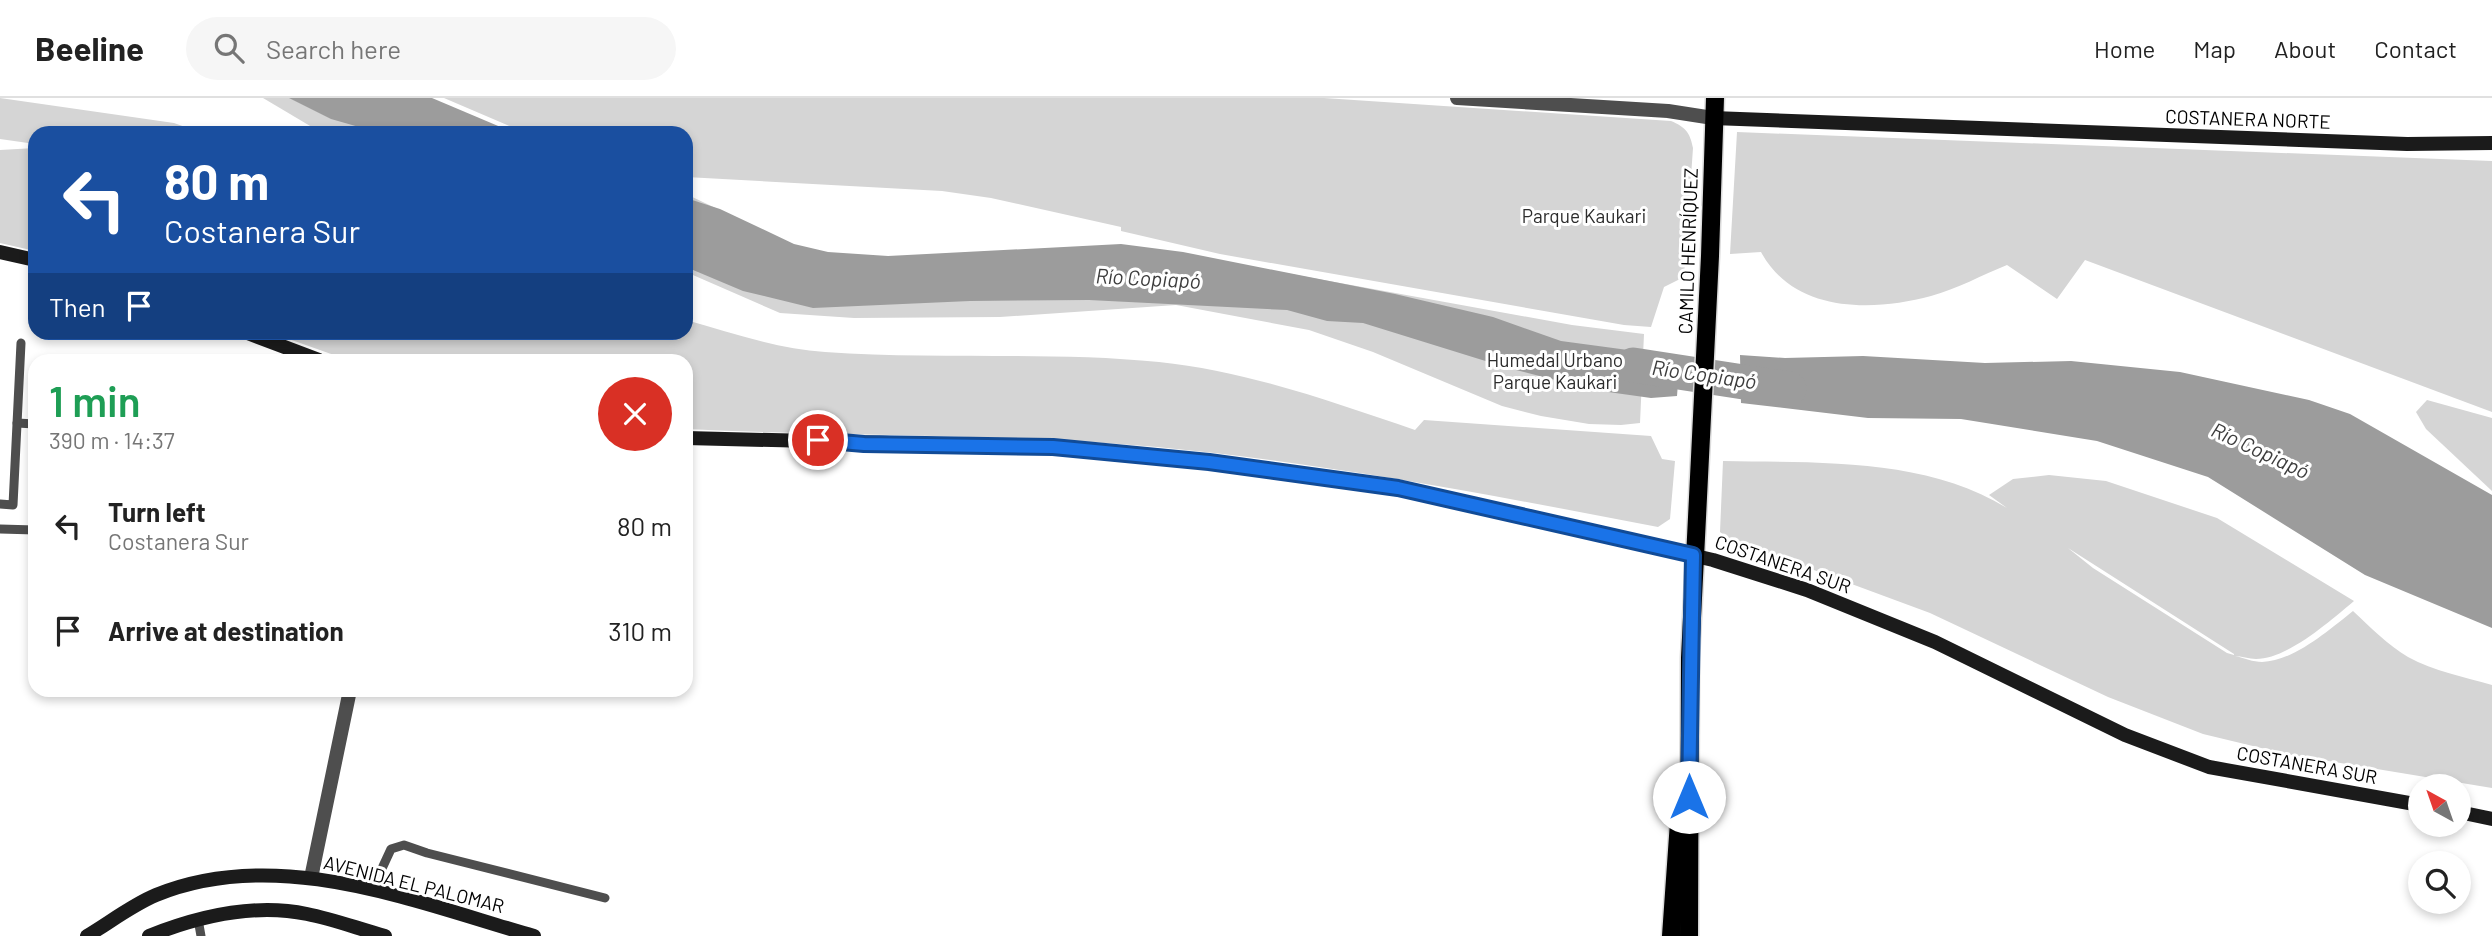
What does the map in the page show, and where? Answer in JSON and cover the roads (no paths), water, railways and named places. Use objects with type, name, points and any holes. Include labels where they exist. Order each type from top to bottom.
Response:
[{"type":"main road","name":"CAMILO HENRÍQUEZ","points":[[1689,936],[1693,555],[1710,257],[1715,98]]},
{"type":"main road","name":"CAMILO HENRÍQUEZ","points":[[1671,936],[1690,658]]},
{"type":"street","name":"COSTANERA NORTE","points":[[1457,98],[1668,111],[1713,118],[2394,143],[2492,143]]},
{"type":"street","points":[[0,252],[28,258]]},
{"type":"street","points":[[266,340],[302,354]]},
{"type":"street","name":"COSTANERA SUR","points":[[693,438],[1053,447],[1209,462],[1398,488],[1693,555],[1807,590],[1887,621],[2166,753],[2209,767],[2408,804]]},
{"type":"street","points":[[310,878],[349,697]]},
{"type":"street","points":[[2471,815],[2492,818]]},
{"type":"street","name":"AVENIDA EL PALOMAR","points":[[88,936],[154,896],[190,884],[242,876],[310,878],[372,890],[534,936]]},
{"type":"street","points":[[149,936],[198,919],[245,911],[308,914],[384,936]]},
{"type":"lane","points":[[0,504],[13,505],[20,343]]},
{"type":"lane","points":[[17,423],[28,424]]},
{"type":"lane","points":[[0,530],[28,530]]},
{"type":"lane","points":[[372,890],[391,849],[404,845],[606,898]]},
{"type":"lane","points":[[198,919],[201,936]]},
{"type":"water","points":[[289,98],[432,98],[498,126],[356,126],[331,119]]},
{"type":"water","name":"Humedal Urbano Parque Kaukari","points":[[693,200],[720,209],[794,244],[828,252],[888,256],[1121,244],[1183,252],[1395,294],[1493,317],[1561,341],[1680,357],[1677,396],[1651,398],[1594,390],[1508,368],[1363,323],[1327,321],[1287,310],[1089,300],[970,301],[813,308],[743,291],[693,270]]},
{"type":"water","points":[[1740,355],[1785,358],[1863,356],[1985,363],[2071,361],[2180,372],[2309,400],[2350,414],[2492,495],[2492,628],[2365,575],[2208,477],[2097,441],[1961,419],[1868,418],[1741,403]]},
{"type":"waterway","name":"Río Copiapó","points":[[1633,365],[1789,389]]},
{"type":"park label","name":"Parque Kaukari","points":[[1584,216]]}]
